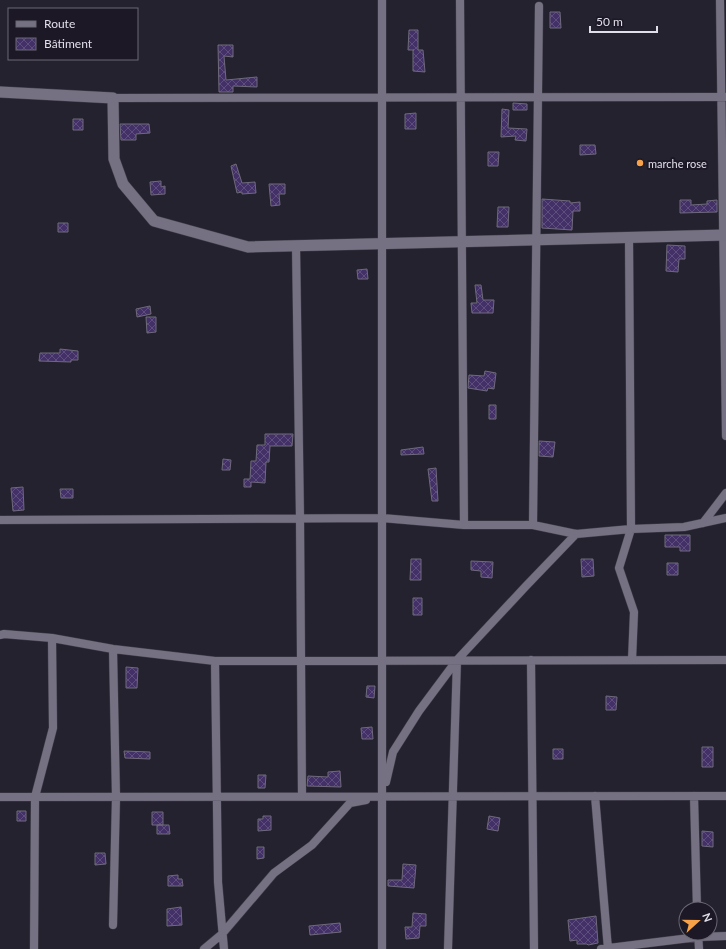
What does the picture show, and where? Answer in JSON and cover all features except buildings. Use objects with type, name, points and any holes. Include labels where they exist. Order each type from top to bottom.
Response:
[{"type":"street","points":[[382,0],[382,949]]},
{"type":"street","points":[[460,0],[464,525]]},
{"type":"street","points":[[720,0],[724,97],[726,436]]},
{"type":"street","points":[[533,525],[539,6]]},
{"type":"street","points":[[0,92],[113,98],[724,97]]},
{"type":"street","points":[[113,98],[114,159],[123,184],[154,221],[248,247],[725,235]]},
{"type":"street","points":[[629,237],[631,529],[619,568],[634,612],[632,660]]},
{"type":"street","points":[[296,245],[302,796]]},
{"type":"street","points":[[703,523],[726,493]]},
{"type":"street","points":[[0,520],[382,518],[464,525],[533,525],[576,534],[631,529],[684,527],[726,518]]},
{"type":"street","points":[[382,796],[393,752],[419,711],[457,660],[576,534]]},
{"type":"street","points":[[0,635],[4,634],[52,638],[113,649],[215,661],[726,660]]},
{"type":"street","points":[[34,949],[35,797],[53,728],[52,638]]},
{"type":"street","points":[[113,649],[116,797],[113,925]]},
{"type":"street","points":[[448,949],[457,660]]},
{"type":"street","points":[[531,660],[534,949]]},
{"type":"street","points":[[215,661],[218,882],[224,949]]},
{"type":"street","points":[[204,949],[222,934],[274,874],[312,845],[350,804],[382,796]]},
{"type":"street","points":[[595,796],[606,949],[678,938]]},
{"type":"street","points":[[694,796],[697,901]]},
{"type":"street","points":[[0,797],[726,796]]},
{"type":"place","name":"marche rose","points":[[640,163]]}]
